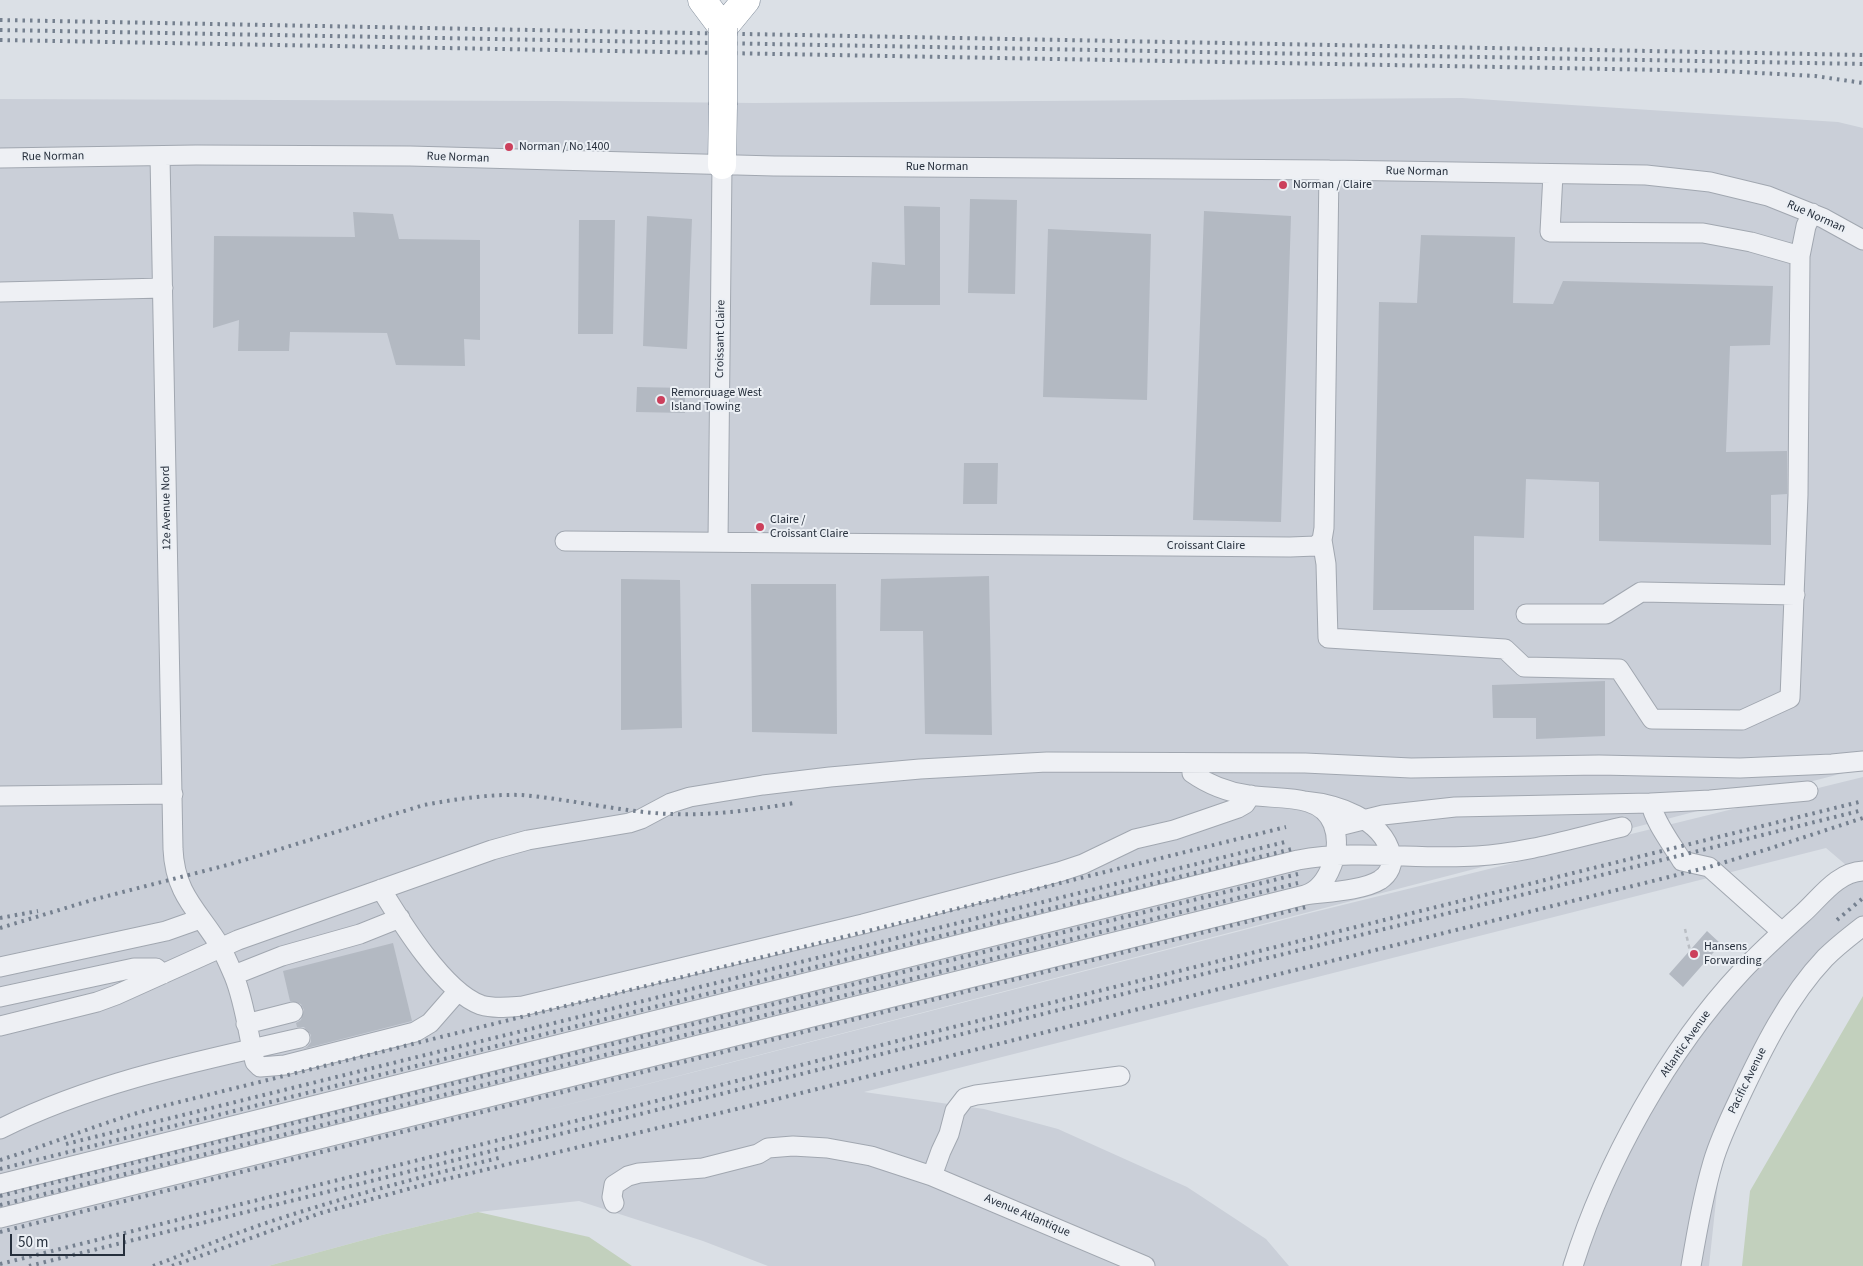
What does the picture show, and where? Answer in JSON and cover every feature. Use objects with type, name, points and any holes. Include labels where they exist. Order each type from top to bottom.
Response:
[{"type":"highway","points":[[722,165],[723,105],[718,18],[746,0]]},
{"type":"street","name":"Rue Norman","points":[[0,158],[160,156],[433,157],[722,165],[1329,170],[1646,175],[1710,182],[1768,196],[1812,213],[1840,226],[1863,240]]},
{"type":"street","name":"12e Avenue Nord","points":[[160,156],[174,859],[183,892],[221,948],[234,975],[257,1066],[269,1068],[415,1032],[430,1024],[458,991]]},
{"type":"street","name":"Croissant Claire","points":[[718,542],[722,165]]},
{"type":"street","points":[[1329,170],[1324,517],[1322,540],[1326,564],[1328,638],[1505,649],[1524,667],[1619,669],[1652,718],[1742,720],[1790,698],[1798,495],[1800,256],[1806,226],[1812,213]]},
{"type":"street","points":[[1554,174],[1550,232],[1703,233],[1751,242],[1800,256]]},
{"type":"street","points":[[0,292],[162,288]]},
{"type":"street","name":"Croissant Claire","points":[[566,541],[1302,547],[1316,546],[1322,540]]},
{"type":"street","points":[[1526,614],[1606,614],[1641,592],[1795,595]]},
{"type":"street","points":[[0,1026],[97,1002],[221,948],[492,850],[528,840],[629,823],[672,803],[714,792],[830,777],[920,769],[1047,762],[1305,763],[1411,768],[1598,765],[1740,768],[1863,761]]},
{"type":"street","points":[[0,1218],[1305,895],[1357,888],[1379,880],[1389,870],[1392,862],[1390,849],[1378,832],[1362,819],[1328,804],[1251,795],[1227,790],[1201,780],[1192,773],[1192,763]]},
{"type":"street","points":[[1334,826],[1397,813],[1464,807],[1651,803],[1710,800],[1808,791]]},
{"type":"street","points":[[0,796],[173,794]]},
{"type":"street","points":[[382,889],[435,967],[458,991],[469,999],[487,1006],[507,1008],[535,1004],[863,924],[1073,867],[1135,839],[1174,830],[1238,808],[1245,804],[1251,795]]},
{"type":"street","points":[[1304,800],[1323,809],[1329,815],[1334,826],[1336,842],[1335,855],[1329,872],[1320,886],[1305,895]]},
{"type":"street","points":[[1651,803],[1662,828],[1682,861],[1709,866],[1782,932]]},
{"type":"street","points":[[0,1184],[1298,860],[1335,855],[1454,857],[1516,852],[1622,827]]},
{"type":"street","name":"Atlantic Avenue","points":[[1573,1266],[1581,1240],[1608,1174],[1644,1108],[1685,1041],[1723,993],[1782,932],[1839,879],[1855,872],[1863,872]]},
{"type":"street","points":[[234,975],[282,956],[360,934],[400,918]]},
{"type":"street","points":[[0,968],[166,931],[200,919]]},
{"type":"street","name":"Pacific Avenue","points":[[1691,1266],[1699,1218],[1712,1164],[1727,1125],[1754,1068],[1784,1014],[1816,968],[1843,940],[1863,926]]},
{"type":"street","points":[[0,997],[134,968],[156,968],[163,974]]},
{"type":"street","points":[[246,1024],[293,1012]]},
{"type":"street","points":[[0,1128],[48,1106],[86,1093],[252,1048],[300,1038]]},
{"type":"street","points":[[932,1176],[949,1134],[955,1111],[962,1101],[969,1096],[1120,1076]]},
{"type":"street","name":"Avenue Atlantique","points":[[614,1203],[612,1197],[614,1185],[628,1176],[639,1173],[703,1168],[750,1156],[768,1148],[793,1146],[828,1148],[870,1156],[932,1176],[1146,1266]]},
{"type":"path","points":[[1685,929],[1690,951]]},
{"type":"shaded area","points":[[1462,98],[1838,122],[1863,128],[1863,768],[524,1116],[1310,913],[1863,777],[1863,934],[1805,975],[1751,1062],[1718,1182],[1709,1266],[1577,1266],[1592,1222],[1686,1042],[1758,944],[1853,871],[1826,848],[864,1092],[984,1109],[1058,1129],[1187,1187],[1266,1239],[1289,1266],[768,1266],[703,1241],[579,1201],[478,1212],[382,1235],[268,1266],[0,1266],[0,99],[755,103]]},
{"type":"green space","points":[[1863,996],[1863,1266],[1742,1266],[1750,1191]]},
{"type":"green space","points":[[478,1212],[589,1237],[632,1266],[268,1266],[382,1235]]},
{"type":"building","points":[[970,199],[1017,200],[1015,294],[968,293]]},
{"type":"building","points":[[904,206],[940,207],[940,305],[870,305],[872,262],[905,265]]},
{"type":"building","points":[[1204,211],[1291,216],[1281,522],[1193,520]]},
{"type":"building","points":[[353,212],[393,214],[399,239],[480,240],[480,340],[464,339],[465,366],[396,365],[387,333],[290,332],[289,351],[238,351],[239,320],[213,328],[214,236],[355,237]]},
{"type":"building","points":[[647,216],[692,219],[687,349],[643,346]]},
{"type":"building","points":[[579,220],[615,220],[613,334],[578,334]]},
{"type":"building","points":[[1048,229],[1151,234],[1147,400],[1043,397]]},
{"type":"building","points":[[1421,235],[1515,237],[1513,303],[1553,304],[1563,281],[1773,286],[1770,345],[1730,346],[1726,452],[1787,451],[1787,494],[1771,495],[1771,545],[1599,541],[1599,482],[1526,479],[1524,538],[1474,536],[1474,610],[1373,610],[1379,302],[1417,303]]},
{"type":"building","name":"Remorquage West Island Towing","points":[[637,387],[685,388],[685,413],[636,412]]},
{"type":"building","points":[[964,463],[998,463],[997,504],[963,504]]},
{"type":"building","points":[[989,576],[992,735],[925,734],[923,631],[880,631],[881,579]]},
{"type":"building","points":[[621,579],[680,580],[682,728],[621,730]]},
{"type":"building","points":[[751,584],[836,584],[837,734],[752,732]]},
{"type":"building","points":[[1605,681],[1605,736],[1536,739],[1536,718],[1493,718],[1492,685]]},
{"type":"building","points":[[1707,931],[1721,944],[1683,987],[1669,974]]},
{"type":"building","points":[[393,943],[412,1021],[303,1049],[311,1042],[311,1035],[304,1027],[297,1027],[296,1023],[301,1020],[304,1010],[301,1004],[290,1001],[283,971]]},
{"type":"railway","points":[[0,20],[1863,55]]},
{"type":"railway","points":[[0,30],[1863,64]]},
{"type":"railway","points":[[0,40],[1722,71],[1815,76],[1863,83]]},
{"type":"railway","points":[[0,928],[92,900],[231,864],[424,805],[448,801],[485,796],[522,795],[672,814],[742,811],[794,803]]},
{"type":"railway","points":[[0,1264],[1863,801]]},
{"type":"railway","points":[[29,1266],[1863,810]]},
{"type":"railway","points":[[172,1266],[321,1213],[430,1183],[753,1105],[1709,867],[1863,818]]},
{"type":"railway","points":[[0,1160],[155,1108],[1286,827]]},
{"type":"railway","points":[[66,1144],[1289,841]]},
{"type":"railway","points":[[0,1169],[1292,849]]},
{"type":"railway","points":[[0,1196],[1298,874]]},
{"type":"railway","points":[[0,1205],[1298,883]]},
{"type":"railway","points":[[1837,920],[1863,898]]},
{"type":"railway","points":[[0,1232],[1306,907]]},
{"type":"railway","points":[[0,918],[38,911]]},
{"type":"railway","points":[[153,1266],[295,1213],[384,1187],[503,1157]]},
{"type":"place","name":"Norman / No 1400","points":[[509,147]]},
{"type":"place","name":"Norman / Claire","points":[[1283,185]]},
{"type":"place","name":"Remorquage West Island Towing","points":[[661,400]]},
{"type":"place","name":"Claire / Croissant Claire","points":[[760,527]]},
{"type":"place","name":"Hansens Forwarding","points":[[1694,954]]}]
